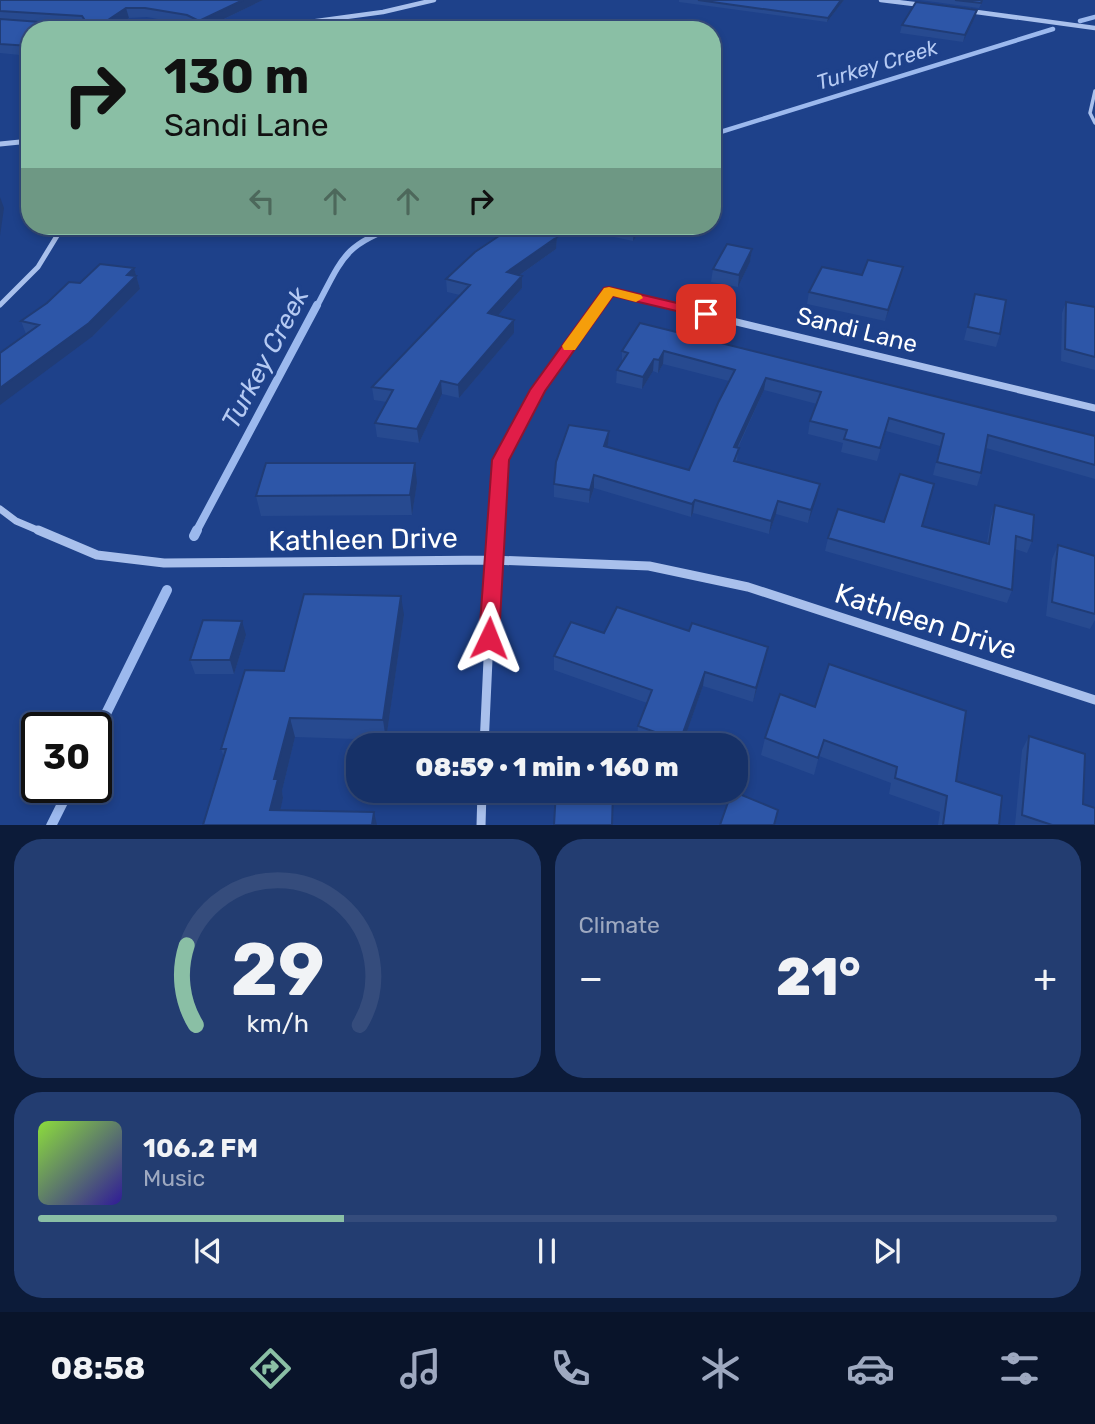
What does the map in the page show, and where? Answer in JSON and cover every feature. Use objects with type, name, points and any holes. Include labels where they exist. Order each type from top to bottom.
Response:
[{"type":"street","points":[[316,21],[383,12],[434,0]]},
{"type":"street","points":[[881,0],[935,7]]},
{"type":"street","points":[[961,10],[1095,28]]},
{"type":"street","points":[[0,144],[21,142]]},
{"type":"street","points":[[0,305],[38,267],[58,235]]},
{"type":"street","name":"Sandi Lane","points":[[492,560],[500,460],[538,390],[609,291],[1095,408]]},
{"type":"street","name":"Kathleen Drive","points":[[0,509],[16,522],[97,555],[164,563],[492,560],[649,566],[748,587],[1095,700]]},
{"type":"street","points":[[485,733],[492,560]]},
{"type":"street","points":[[481,825],[482,803]]},
{"type":"lane","points":[[1095,91],[1095,122]]},
{"type":"building","points":[[0,0],[243,0],[199,21],[187,15],[145,8],[126,8],[106,21],[85,21],[82,16],[0,11]]},
{"type":"building","points":[[698,0],[841,0],[828,18]]},
{"type":"building","points":[[955,0],[982,0],[981,3]]},
{"type":"building","points":[[916,2],[977,10],[965,35],[902,25]]},
{"type":"building","points":[[0,19],[27,21],[21,21],[21,45],[0,44]]},
{"type":"building","points":[[500,235],[557,237],[507,272],[522,276],[488,313],[514,320],[458,385],[441,381],[417,429],[375,423],[393,390],[372,387],[470,285],[446,279],[475,252]]},
{"type":"building","points":[[727,244],[752,249],[739,275],[713,269]]},
{"type":"building","points":[[868,260],[903,267],[888,310],[809,292],[822,267],[862,275]]},
{"type":"building","points":[[100,264],[134,268],[127,275],[136,276],[89,323],[0,388],[0,353],[39,325],[21,321],[47,303],[69,282],[80,283]]},
{"type":"building","points":[[975,294],[1006,300],[1000,334],[968,327]]},
{"type":"building","points":[[1066,302],[1095,307],[1095,357],[1065,349]]},
{"type":"building","points":[[640,323],[1095,436],[1095,465],[988,435],[981,473],[937,462],[944,434],[889,418],[880,448],[844,439],[847,430],[810,421],[821,392],[766,378],[734,447],[739,448],[734,461],[820,484],[811,510],[778,501],[771,521],[695,500],[692,504],[594,475],[590,490],[554,484],[556,462],[569,425],[609,431],[604,446],[689,470],[735,370],[664,351],[659,360],[654,359],[643,377],[617,370],[628,353],[622,351]]},
{"type":"building","points":[[266,463],[415,463],[410,495],[256,496]]},
{"type":"building","points":[[900,474],[934,484],[922,526],[989,544],[995,505],[1034,515],[1032,541],[1016,536],[1012,590],[828,538],[838,509],[884,522]]},
{"type":"building","points":[[1058,545],[1095,556],[1095,614],[1052,602]]},
{"type":"building","points":[[304,594],[401,596],[383,720],[290,718],[274,779],[278,779],[270,810],[374,812],[372,825],[203,825],[226,749],[221,749],[245,670],[284,671]]},
{"type":"building","points":[[617,607],[689,631],[692,623],[768,647],[756,688],[705,672],[683,733],[658,733],[638,726],[652,690],[554,656],[571,622],[604,633]]},
{"type":"building","points":[[203,620],[242,621],[230,660],[190,660]]},
{"type":"building","points":[[829,664],[966,711],[956,781],[1002,796],[999,825],[943,825],[947,796],[895,778],[897,767],[824,740],[818,758],[765,738],[780,694],[815,707]]},
{"type":"building","points":[[1029,736],[1085,754],[1083,804],[1095,808],[1095,825],[1052,825],[1022,815]]},
{"type":"building","points":[[748,798],[778,810],[774,825],[720,825],[728,803],[748,803]]},
{"type":"building","points":[[555,803],[613,803],[612,825],[554,825]]},
{"type":"waterway","name":"Turkey Creek","points":[[1080,21],[1095,17]]},
{"type":"waterway","name":"Turkey Creek","points":[[721,132],[1053,29]]},
{"type":"waterway","name":"Turkey Creek","points":[[317,306],[347,255],[366,239],[375,235]]},
{"type":"waterway","name":"Turkey Creek","points":[[196,532],[317,305]]},
{"type":"waterway","name":"Turkey Creek","points":[[194,536],[196,532]]},
{"type":"waterway","name":"Turkey Creek","points":[[107,712],[167,590]]},
{"type":"waterway","name":"Turkey Creek","points":[[52,825],[62,803]]},
{"type":"slow traffic","points":[[570,346],[609,291],[636,298]]},
{"type":"route","points":[[489,638],[500,460],[538,390],[609,291],[706,314]]}]
